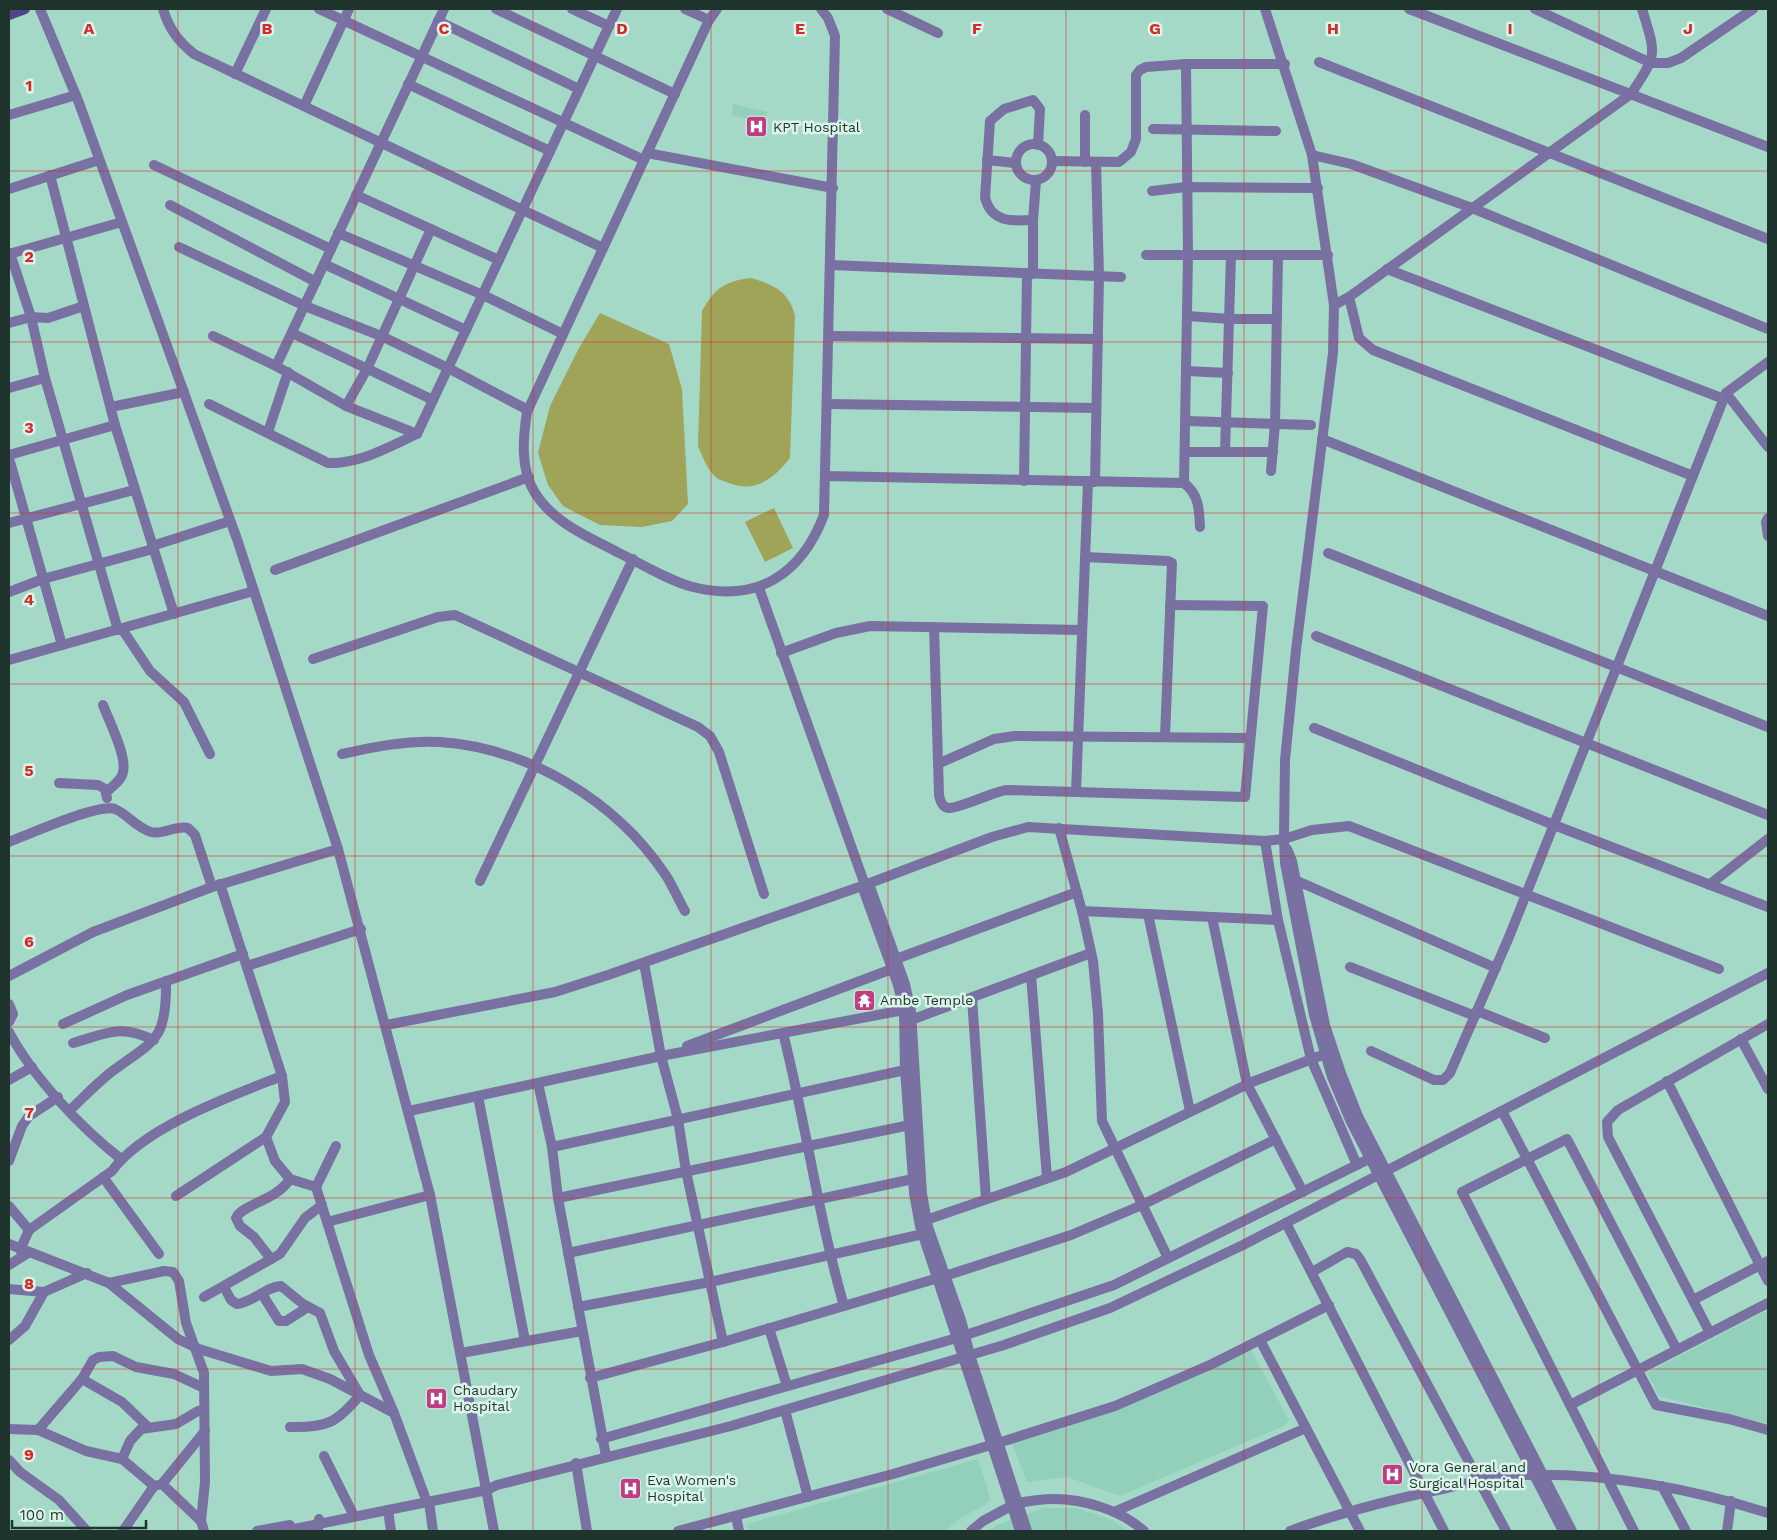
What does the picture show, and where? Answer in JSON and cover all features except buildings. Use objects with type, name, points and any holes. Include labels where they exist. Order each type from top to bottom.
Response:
[{"type":"main road","points":[[9,15],[25,9]]},
{"type":"street","points":[[40,9],[76,95],[230,521],[338,849],[361,929],[430,1195],[490,1487],[494,1531]]},
{"type":"street","points":[[163,9],[167,22],[178,40],[194,54],[603,248]]},
{"type":"street","points":[[235,74],[266,9]]},
{"type":"street","points":[[319,9],[564,123],[646,156],[833,188]]},
{"type":"street","points":[[304,106],[349,9]]},
{"type":"street","points":[[276,366],[444,9]]},
{"type":"street","points":[[496,9],[675,94]]},
{"type":"street","points":[[572,9],[609,26]]},
{"type":"street","points":[[209,404],[328,463],[343,463],[359,459],[417,434],[617,9]]},
{"type":"street","points":[[684,9],[709,20]]},
{"type":"street","points":[[717,9],[709,20],[528,410],[522,440],[534,492],[553,516],[632,560],[691,586],[719,592],[739,592],[759,588],[781,575],[807,550],[824,515],[832,265],[835,36],[828,18],[821,9]]},
{"type":"street","points":[[887,9],[938,33]]},
{"type":"street","points":[[1409,9],[1768,147]]},
{"type":"street","points":[[1535,9],[1651,63],[1668,63],[1681,58],[1752,9]]},
{"type":"street","points":[[1334,305],[1349,297],[1631,94],[1651,63],[1653,50],[1642,9]]},
{"type":"street","points":[[1264,10],[1285,64],[1312,155],[1334,305],[1333,353],[1285,760],[1284,863],[1298,942],[1314,1015],[1332,1076],[1539,1476],[1572,1531]]},
{"type":"street","points":[[438,21],[579,89]]},
{"type":"street","points":[[1319,62],[1768,239]]},
{"type":"street","points":[[1052,161],[1119,162],[1131,152],[1136,140],[1137,72],[1146,67],[1186,64],[1285,64]]},
{"type":"street","points":[[1184,483],[1188,255],[1186,64]]},
{"type":"street","points":[[408,84],[550,151]]},
{"type":"street","points":[[9,115],[76,95]]},
{"type":"street","points":[[1033,220],[1002,220],[988,206],[984,198],[990,120],[1004,109],[1033,100],[1040,109],[1038,144]]},
{"type":"street","points":[[1076,792],[1085,557],[1096,408],[1099,276],[1085,115]]},
{"type":"street","points":[[1153,129],[1276,130]]},
{"type":"street","points":[[1038,144],[1050,152],[1052,167],[1043,178],[1036,181],[1029,180],[1018,172],[1015,162],[1024,147],[1038,144]]},
{"type":"street","points":[[1312,155],[1352,164],[1472,208],[1768,329]]},
{"type":"street","points":[[9,189],[99,160]]},
{"type":"street","points":[[987,160],[1015,162]]},
{"type":"street","points":[[154,165],[331,248]]},
{"type":"street","points":[[50,176],[134,490],[174,614]]},
{"type":"street","points":[[1024,481],[1026,338],[1036,181]]},
{"type":"street","points":[[1152,191],[1186,187],[1318,188]]},
{"type":"street","points":[[356,195],[499,260]]},
{"type":"street","points":[[170,205],[316,282]]},
{"type":"street","points":[[122,222],[9,254],[31,317],[63,440],[120,629],[150,671],[184,702],[210,754]]},
{"type":"street","points":[[346,406],[367,369],[431,229]]},
{"type":"street","points":[[338,233],[483,295],[563,334]]},
{"type":"street","points":[[179,247],[305,306],[381,336],[448,368],[528,410]]},
{"type":"street","points":[[1146,255],[1328,255]]},
{"type":"street","points":[[1226,452],[1231,255]]},
{"type":"street","points":[[1271,471],[1275,424],[1278,255]]},
{"type":"street","points":[[324,264],[466,330]]},
{"type":"street","points":[[832,265],[1121,277]]},
{"type":"street","points":[[1388,269],[1725,396],[1768,447]]},
{"type":"street","points":[[1349,297],[1359,338],[1373,350],[1693,476]]},
{"type":"street","points":[[9,323],[31,317],[48,318],[84,306]]},
{"type":"street","points":[[1187,316],[1230,319],[1277,319]]},
{"type":"street","points":[[292,333],[433,400]]},
{"type":"street","points":[[213,336],[288,372],[346,406],[417,434]]},
{"type":"street","points":[[830,336],[1098,339]]},
{"type":"street","points":[[1371,1051],[1434,1080],[1443,1080],[1450,1073],[1527,893],[1725,396],[1768,362]]},
{"type":"street","points":[[1186,371],[1228,373]]},
{"type":"street","points":[[268,432],[288,372]]},
{"type":"street","points":[[9,388],[46,378]]},
{"type":"street","points":[[111,407],[184,392]]},
{"type":"street","points":[[828,404],[1096,408]]},
{"type":"street","points":[[1186,421],[1311,425]]},
{"type":"street","points":[[62,646],[9,457],[116,425]]},
{"type":"street","points":[[1322,439],[1768,616]]},
{"type":"street","points":[[1185,452],[1273,452]]},
{"type":"street","points":[[826,476],[1184,483],[1193,490],[1198,498],[1200,526]]},
{"type":"street","points":[[275,570],[529,477]]},
{"type":"street","points":[[9,523],[134,490]]},
{"type":"street","points":[[1768,518],[1766,522],[1768,536]]},
{"type":"street","points":[[9,592],[43,579],[99,564],[230,521]]},
{"type":"street","points":[[1328,553],[1768,727]]},
{"type":"street","points":[[1085,557],[1171,561],[1173,565],[1165,737]]},
{"type":"street","points":[[480,881],[632,560]]},
{"type":"street","points":[[759,588],[865,885],[904,1010],[906,1070],[914,1179],[923,1234],[942,1277]]},
{"type":"street","points":[[9,660],[254,591]]},
{"type":"street","points":[[934,627],[940,801],[948,808],[996,791],[1008,790],[1245,797],[1262,606],[1170,605]]},
{"type":"street","points":[[313,659],[438,617],[455,615],[698,727],[710,736],[719,752],[764,894]]},
{"type":"street","points":[[781,653],[836,633],[870,626],[1082,630]]},
{"type":"street","points":[[1316,636],[1768,815]]},
{"type":"street","points":[[103,705],[122,755],[124,772],[106,793]]},
{"type":"street","points":[[1314,728],[1768,907]]},
{"type":"street","points":[[940,763],[994,739],[1015,736],[1078,735],[1250,738]]},
{"type":"street","points":[[342,754],[392,744],[440,742],[492,750],[535,765],[570,784],[608,812],[638,842],[665,874],[685,911]]},
{"type":"street","points":[[59,784],[98,785],[106,793],[111,809]]},
{"type":"street","points":[[9,842],[66,819],[102,809],[111,809],[149,832],[158,833],[188,828],[195,835],[243,954],[282,1076],[285,1102],[266,1138],[176,1196]]},
{"type":"street","points":[[386,1025],[555,992],[644,963],[865,885],[992,837],[1028,827],[1265,841],[1284,839],[1312,830],[1349,826],[1527,893],[1719,969]]},
{"type":"street","points":[[1059,828],[1082,911],[1091,953],[1098,1014],[1102,1121],[1168,1258]]},
{"type":"street","points":[[1284,839],[1292,861],[1325,1025],[1340,1074],[1374,1157]]},
{"type":"street","points":[[1709,885],[1768,839]]},
{"type":"street","points":[[1265,841],[1278,920],[1311,1059],[1357,1165]]},
{"type":"street","points":[[9,976],[93,932],[216,886],[338,849]]},
{"type":"street","points":[[1295,880],[1496,968]]},
{"type":"street","points":[[865,885],[905,984],[911,1020],[922,1194],[926,1220],[966,1357],[1014,1504],[1020,1531]]},
{"type":"street","points":[[896,958],[1077,892]]},
{"type":"street","points":[[1082,911],[1278,920]]},
{"type":"street","points":[[1148,914],[1190,1111]]},
{"type":"street","points":[[1212,917],[1247,1084],[1303,1192]]},
{"type":"street","points":[[247,966],[361,929]]},
{"type":"street","points":[[911,1020],[1091,953]]},
{"type":"street","points":[[63,1024],[126,995],[243,954]]},
{"type":"street","points":[[644,963],[661,1056],[678,1119],[686,1171],[723,1342]]},
{"type":"street","points":[[1350,967],[1545,1038]]},
{"type":"street","points":[[661,1056],[892,969]]},
{"type":"street","points":[[257,1531],[318,1525],[352,1512],[427,1500],[490,1487],[576,1463],[731,1426],[966,1357],[1110,1308],[1286,1223],[1768,973]]},
{"type":"street","points":[[1031,976],[1047,1178]]},
{"type":"street","points":[[70,1110],[108,1074],[154,1040],[166,1012],[166,981]]},
{"type":"street","points":[[972,998],[986,1199]]},
{"type":"street","points":[[9,1004],[13,1014],[9,1022]]},
{"type":"street","points":[[409,1111],[661,1056],[904,1010]]},
{"type":"street","points":[[1710,1333],[1608,1137],[1606,1129],[1611,1116],[1667,1081],[1768,1024]]},
{"type":"street","points":[[73,1043],[124,1030],[138,1032],[154,1040]]},
{"type":"street","points":[[9,1032],[32,1067],[92,1136],[121,1159]]},
{"type":"street","points":[[784,1033],[798,1093],[829,1255],[844,1306]]},
{"type":"street","points":[[1741,1039],[1764,1072],[1768,1089]]},
{"type":"street","points":[[926,1220],[1047,1178],[1115,1148],[1247,1084],[1325,1054]]},
{"type":"street","points":[[9,1080],[32,1067]]},
{"type":"street","points":[[552,1147],[906,1070]]},
{"type":"street","points":[[9,1265],[24,1252],[29,1230],[112,1171],[121,1159],[169,1126],[212,1104],[282,1076]]},
{"type":"street","points":[[1667,1081],[1764,1263],[1768,1281]]},
{"type":"street","points":[[538,1083],[552,1147],[558,1198],[601,1439],[606,1456]]},
{"type":"street","points":[[478,1096],[525,1341]]},
{"type":"street","points":[[9,1161],[22,1126],[28,1116],[58,1097]]},
{"type":"street","points":[[1502,1111],[1656,1405],[1729,1419],[1768,1430]]},
{"type":"street","points":[[558,1198],[910,1125]]},
{"type":"street","points":[[266,1138],[275,1161],[290,1179],[316,1187]]},
{"type":"street","points":[[590,1378],[723,1342],[942,1277],[1071,1235],[1142,1205],[1276,1138]]},
{"type":"street","points":[[1634,1531],[1462,1192],[1567,1139],[1677,1350]]},
{"type":"street","points":[[336,1146],[316,1187],[369,1355],[394,1413],[427,1500],[432,1531]]},
{"type":"street","points":[[601,1439],[961,1337],[1114,1285],[1374,1157]]},
{"type":"street","points":[[103,1177],[159,1254]]},
{"type":"street","points":[[271,1259],[254,1237],[240,1226],[236,1218],[244,1209],[282,1191],[290,1179]]},
{"type":"street","points":[[568,1253],[914,1179]]},
{"type":"street","points":[[327,1222],[430,1195]]},
{"type":"street","points":[[204,1297],[280,1254],[305,1218],[322,1205]]},
{"type":"street","points":[[9,1206],[29,1230]]},
{"type":"street","points":[[1286,1223],[1444,1531]]},
{"type":"street","points":[[578,1307],[710,1282],[923,1234]]},
{"type":"street","points":[[9,1244],[24,1252],[87,1273],[109,1283],[178,1339],[193,1346],[271,1371],[302,1369],[330,1379],[394,1413]]},
{"type":"street","points":[[1312,1272],[1347,1252],[1356,1254],[1360,1259],[1506,1531]]},
{"type":"street","points":[[1693,1300],[1764,1263]]},
{"type":"street","points":[[109,1283],[164,1271],[173,1272],[179,1281],[186,1323],[204,1373],[205,1482],[202,1526]]},
{"type":"street","points":[[9,1290],[44,1292],[87,1273]]},
{"type":"street","points":[[224,1287],[231,1300],[237,1304],[262,1294],[274,1286],[281,1286],[308,1307],[320,1313],[334,1351],[360,1395]]},
{"type":"street","points":[[9,1340],[26,1326],[44,1292]]},
{"type":"street","points":[[262,1294],[279,1321],[286,1321],[308,1307]]},
{"type":"street","points":[[1570,1405],[1768,1303]]},
{"type":"street","points":[[678,1531],[808,1497],[994,1444],[1115,1406],[1212,1364],[1329,1305]]},
{"type":"street","points":[[769,1328],[787,1386]]},
{"type":"street","points":[[461,1353],[582,1331]]},
{"type":"street","points":[[1260,1340],[1360,1531]]},
{"type":"street","points":[[38,1430],[82,1379],[93,1360],[107,1355],[150,1371],[174,1374],[204,1388]]},
{"type":"street","points":[[82,1379],[122,1402],[146,1426]]},
{"type":"street","points":[[290,1427],[315,1426],[334,1421],[344,1414],[360,1395]]},
{"type":"street","points":[[122,1459],[130,1441],[137,1432],[146,1426],[176,1424],[198,1411],[204,1410]]},
{"type":"street","points":[[785,1410],[808,1497]]},
{"type":"street","points":[[1114,1512],[1306,1428]]},
{"type":"street","points":[[9,1429],[38,1430],[86,1451],[122,1459],[158,1485],[202,1526]]},
{"type":"street","points":[[123,1531],[158,1485],[205,1431]]},
{"type":"street","points":[[324,1456],[352,1512]]},
{"type":"street","points":[[9,1460],[20,1472],[59,1500],[87,1531]]},
{"type":"street","points":[[576,1463],[587,1531]]},
{"type":"street","points":[[1290,1531],[1350,1512],[1501,1476],[1607,1478],[1662,1486],[1730,1501],[1768,1513]]},
{"type":"street","points":[[1539,1476],[1563,1531]]},
{"type":"street","points":[[1662,1486],[1686,1531]]},
{"type":"street","points":[[971,1531],[983,1521],[1014,1504],[1053,1498],[1082,1502],[1114,1512],[1144,1531]]},
{"type":"street","points":[[284,1531],[388,1510],[427,1500]]},
{"type":"street","points":[[1727,1531],[1730,1501]]},
{"type":"street","points":[[1014,1504],[1027,1531]]},
{"type":"street","points":[[388,1510],[391,1531]]},
{"type":"street","points":[[736,1516],[739,1531]]},
{"type":"shaded area","name":"KPT Hospital","points":[[733,104],[767,112],[762,138],[747,133],[752,120],[732,115]]},
{"type":"shaded area","points":[[752,278],[774,287],[784,295],[789,300],[795,315],[790,458],[779,471],[765,481],[750,486],[741,486],[720,480],[714,476],[698,446],[702,311],[712,296],[728,283]]},
{"type":"shaded area","points":[[600,313],[669,344],[682,389],[688,504],[672,521],[642,527],[600,525],[563,506],[548,485],[538,453],[550,406],[579,348]]},
{"type":"shaded area","points":[[774,508],[793,548],[765,562],[745,522]]},
{"type":"shaded area","points":[[1768,1310],[1768,1424],[1659,1396],[1647,1373]]},
{"type":"shaded area","points":[[1251,1350],[1289,1420],[1284,1426],[1120,1496],[1067,1477],[1027,1482],[1011,1441],[1115,1410]]},
{"type":"shaded area","points":[[978,1459],[991,1501],[956,1521],[946,1531],[748,1531],[747,1524]]},
{"type":"shaded area","points":[[1043,1508],[1077,1508],[1112,1520],[1128,1531],[987,1531],[997,1525]]},
{"type":"place","name":"KPT Hospital","points":[[757,127]]},
{"type":"place","name":"Ambe Temple","points":[[864,1000]]},
{"type":"place","name":"Chaudary Hospital","points":[[437,1398]]},
{"type":"place","name":"Vora General and Surgical Hospital","points":[[1393,1475]]},
{"type":"place","name":"Eva Women's Hospital","points":[[631,1488]]}]
